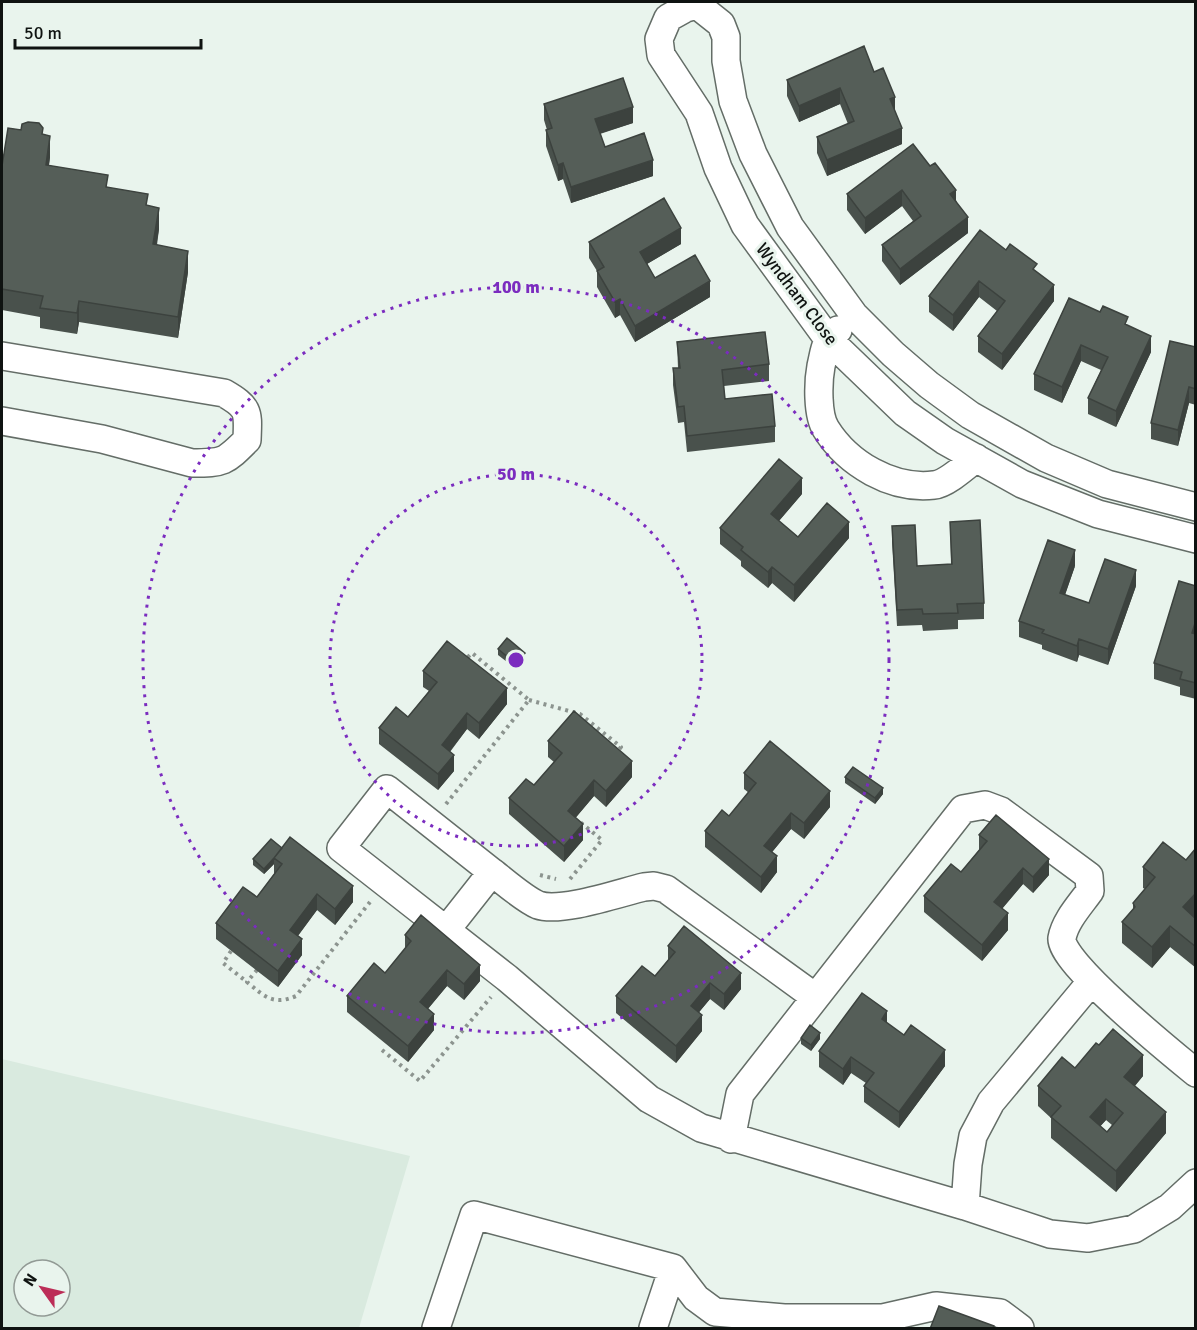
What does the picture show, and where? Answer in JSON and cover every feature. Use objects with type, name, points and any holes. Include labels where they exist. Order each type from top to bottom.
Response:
[{"type":"street","name":"Wyndham Close","points":[[1196,507],[1107,484],[1046,458],[970,414],[929,385],[893,354],[854,315],[790,226],[753,154],[732,101],[726,61],[726,37],[721,24],[697,5],[686,5],[668,18],[659,39],[661,54],[699,113],[718,168],[745,225],[828,339],[905,413],[945,441],[1022,484],[1098,514],[1196,539]]},
{"type":"street","points":[[699,113],[732,101]]},
{"type":"street","points":[[854,315],[828,339],[819,377],[820,402],[825,427],[854,460],[874,474],[892,481],[936,485],[976,458]]},
{"type":"street","points":[[2,356],[224,393],[241,402],[248,417],[247,440],[226,461],[192,463],[102,439],[2,421]]},
{"type":"street","points":[[1098,514],[1107,484]]},
{"type":"street","points":[[815,997],[666,889],[654,886],[644,887],[572,905],[549,907],[538,905],[492,872],[387,789],[341,848],[447,929],[649,1099],[701,1128],[731,1139],[965,1206],[1050,1234],[1088,1238],[1134,1228],[1170,1207],[1196,1183]]},
{"type":"street","points":[[731,1139],[740,1094],[963,809],[985,806],[1001,811],[1089,876],[1090,891],[1070,919],[1062,939],[1063,949],[1091,982],[1196,1073]]},
{"type":"street","points":[[447,929],[492,872]]},
{"type":"street","points":[[965,1206],[973,1136],[991,1102],[1091,982]]},
{"type":"street","points":[[436,1329],[474,1215],[673,1268],[696,1298],[715,1312],[784,1318],[883,1318],[936,1306],[1000,1313],[1020,1329]]},
{"type":"street","points":[[653,1329],[673,1268]]},
{"type":"path","points":[[465,661],[472,653],[529,700],[580,714],[621,747],[611,759]]},
{"type":"path","points":[[431,823],[529,700]]},
{"type":"path","points":[[592,732],[597,726]]},
{"type":"path","points":[[567,883],[602,840],[578,821]]},
{"type":"path","points":[[539,874],[557,880]]},
{"type":"path","points":[[231,951],[223,963],[267,998],[286,1000],[296,996],[386,883]]},
{"type":"path","points":[[247,982],[257,970]]},
{"type":"path","points":[[382,1050],[420,1081],[507,978]]},
{"type":"shaded area","points":[[2,1059],[410,1156],[359,1328],[2,1328]]},
{"type":"building","points":[[864,46],[874,72],[883,68],[895,97],[890,99],[902,128],[827,160],[817,137],[854,121],[840,88],[799,106],[787,80]]},
{"type":"building","points":[[623,78],[633,107],[595,119],[605,147],[644,133],[653,160],[571,187],[563,163],[558,165],[546,130],[552,128],[544,104]]},
{"type":"building","points":[[39,123],[43,128],[42,134],[50,136],[46,165],[108,175],[106,187],[148,194],[146,205],[159,208],[153,244],[188,251],[178,317],[79,301],[77,313],[40,308],[43,296],[2,289],[2,166],[8,128],[21,130],[22,124]]},
{"type":"building","points":[[913,144],[930,166],[935,163],[956,190],[950,194],[968,217],[900,269],[882,245],[921,216],[902,190],[865,218],[847,194]]},
{"type":"building","points":[[664,198],[681,228],[640,252],[655,278],[695,255],[710,281],[635,326],[620,299],[615,302],[597,271],[604,267],[589,242]]},
{"type":"building","points":[[980,230],[1006,250],[1010,244],[1037,264],[1033,269],[1054,285],[1002,354],[978,336],[1005,301],[979,281],[953,315],[929,296]]},
{"type":"building","points":[[1069,298],[1100,312],[1103,306],[1128,317],[1125,324],[1151,336],[1116,411],[1088,398],[1108,357],[1081,345],[1062,387],[1034,374]]},
{"type":"building","points":[[765,332],[769,364],[722,370],[725,399],[772,394],[775,426],[687,436],[684,406],[678,407],[673,368],[680,368],[677,342]]},
{"type":"building","points":[[1170,341],[1196,347],[1196,389],[1189,387],[1178,430],[1151,423]]},
{"type":"building","points":[[779,459],[802,478],[771,514],[798,537],[827,503],[849,522],[794,585],[772,567],[768,572],[741,550],[743,547],[720,528]]},
{"type":"building","points":[[980,520],[984,603],[957,604],[958,613],[923,614],[922,609],[897,610],[892,526],[915,525],[917,566],[952,564],[950,522]]},
{"type":"building","points":[[1048,540],[1075,550],[1060,593],[1089,603],[1105,559],[1136,570],[1108,649],[1079,639],[1077,646],[1042,633],[1044,630],[1019,621]]},
{"type":"building","points":[[1179,581],[1196,586],[1196,620],[1192,633],[1196,634],[1196,683],[1180,679],[1182,672],[1154,663]]},
{"type":"building","points":[[507,638],[525,653],[516,664],[498,649]]},
{"type":"building","points":[[447,641],[507,688],[479,723],[467,713],[442,745],[454,755],[438,774],[379,728],[396,707],[408,717],[437,682],[423,671]]},
{"type":"building","points":[[574,711],[632,761],[606,791],[594,780],[568,811],[583,824],[564,846],[509,798],[526,779],[534,785],[562,753],[548,741]]},
{"type":"building","points":[[770,741],[830,791],[804,823],[791,813],[764,846],[777,856],[761,877],[705,831],[722,810],[729,816],[756,783],[744,773]]},
{"type":"building","points":[[853,767],[883,788],[875,798],[845,777]]},
{"type":"building","points":[[996,815],[1049,859],[1033,877],[1023,868],[994,902],[1008,913],[982,945],[924,896],[951,864],[961,872],[987,841],[979,835]]},
{"type":"building","points":[[290,837],[353,886],[335,909],[317,894],[290,930],[302,939],[278,971],[216,923],[243,887],[257,897],[282,864],[274,858]]},
{"type":"building","points":[[271,839],[282,848],[264,869],[253,859]]},
{"type":"building","points":[[1163,842],[1186,860],[1196,848],[1196,893],[1183,907],[1196,919],[1196,947],[1170,926],[1152,947],[1122,922],[1135,907],[1133,903],[1155,877],[1143,867]]},
{"type":"building","points":[[421,915],[480,965],[464,984],[447,970],[420,1002],[434,1014],[408,1046],[347,996],[374,963],[385,973],[411,941],[405,935]]},
{"type":"building","points":[[684,926],[741,973],[724,994],[710,983],[691,1006],[702,1015],[676,1046],[616,996],[642,966],[655,976],[675,952],[668,946]]},
{"type":"building","points":[[862,993],[887,1011],[882,1019],[904,1035],[911,1025],[945,1050],[899,1112],[864,1086],[874,1073],[851,1057],[843,1069],[819,1051]]},
{"type":"building","points":[[810,1025],[820,1033],[811,1045],[801,1038]]},
{"type":"building","points":[[1113,1029],[1143,1055],[1124,1077],[1166,1112],[1116,1171],[1051,1117],[1061,1106],[1038,1086],[1062,1057],[1075,1068],[1096,1043],[1099,1045]],"holes":[[[1106,1099],[1123,1113],[1107,1132],[1090,1117]]]},
{"type":"building","points":[[939,1306],[994,1326],[993,1329],[930,1329]]}]
